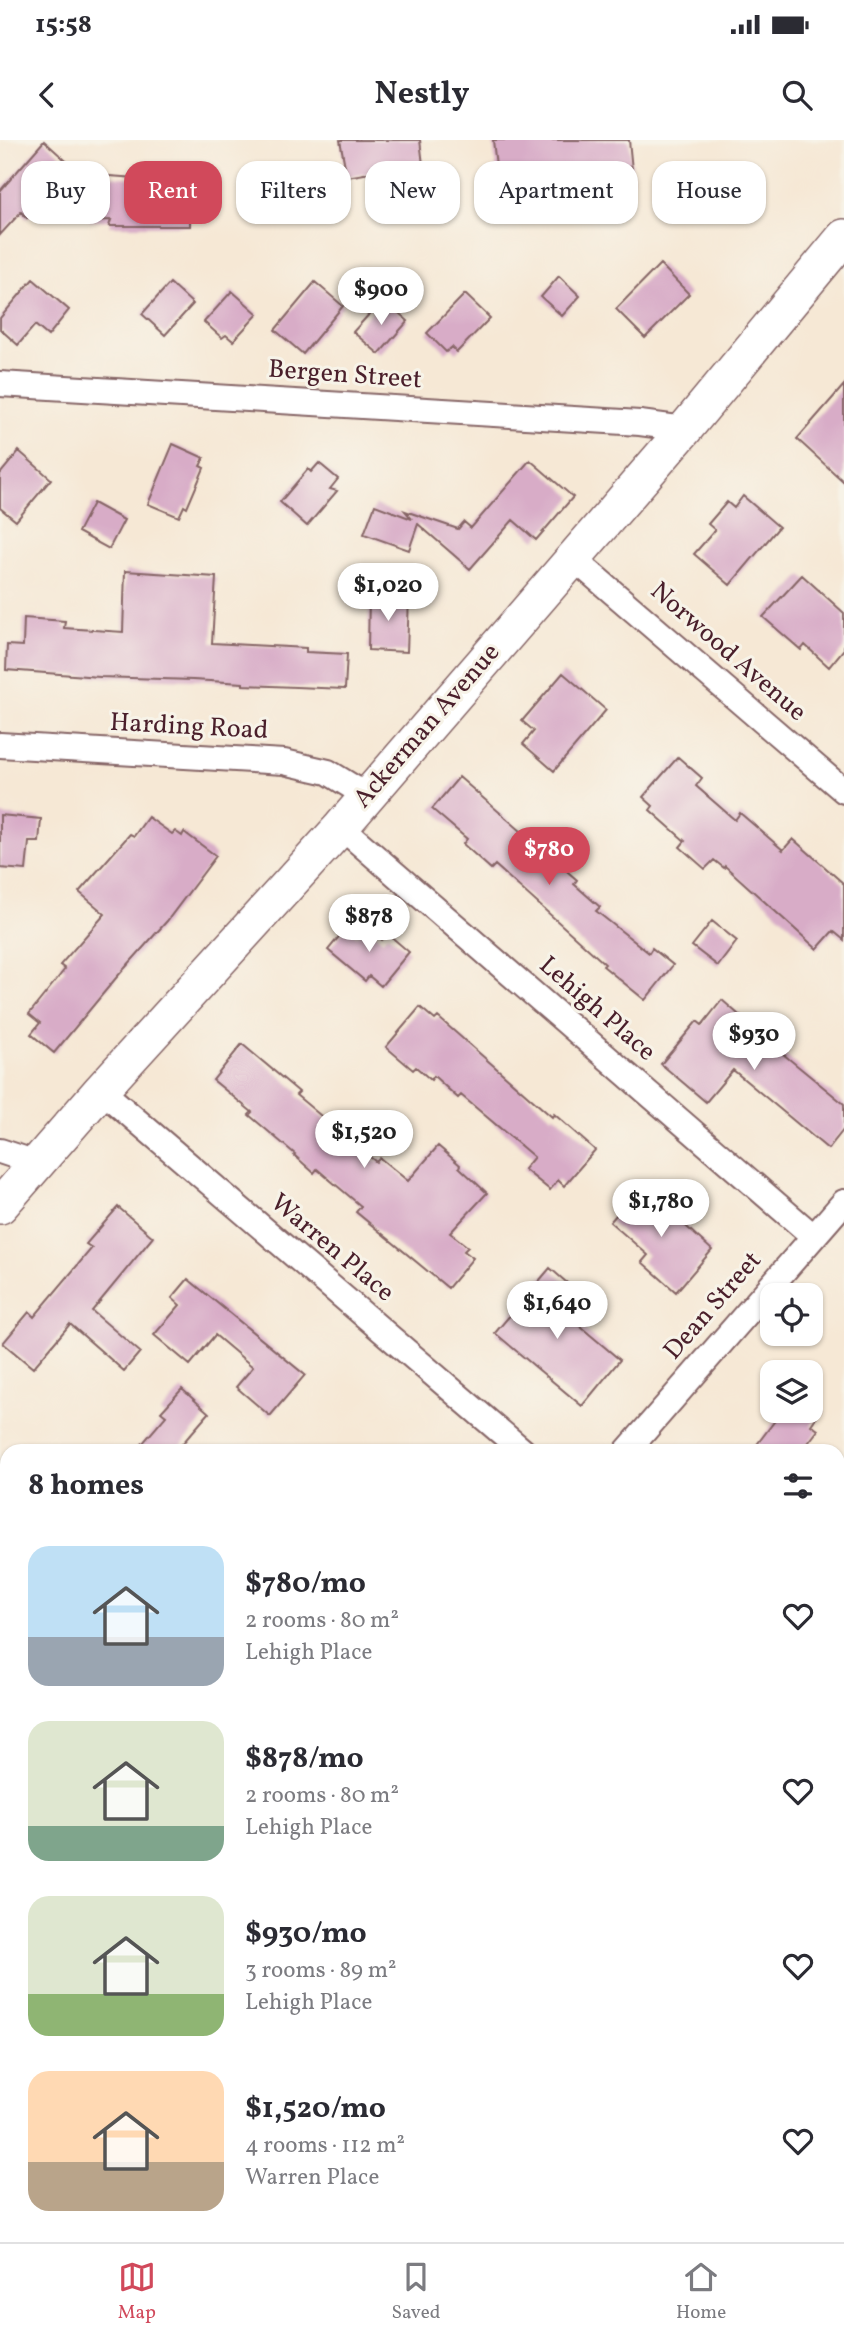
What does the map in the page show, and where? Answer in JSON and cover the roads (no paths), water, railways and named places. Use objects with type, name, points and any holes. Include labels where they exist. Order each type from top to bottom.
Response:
[{"type":"street","name":"Ackerman Avenue","points":[[0,1206],[101,1090],[341,827],[685,429],[844,237]]},
{"type":"street","name":"Bergen Street","points":[[0,384],[640,423],[685,429]]},
{"type":"street","name":"Norwood Avenue","points":[[573,558],[844,791]]},
{"type":"street","name":"Harding Road","points":[[0,745],[284,762],[328,772],[367,796]]},
{"type":"street","name":"Lehigh Place","points":[[341,827],[813,1236]]},
{"type":"street","name":"Warren Place","points":[[101,1090],[515,1444]]},
{"type":"street","points":[[0,1151],[36,1163]]},
{"type":"street","name":"Dean Street","points":[[633,1444],[844,1202]]}]
